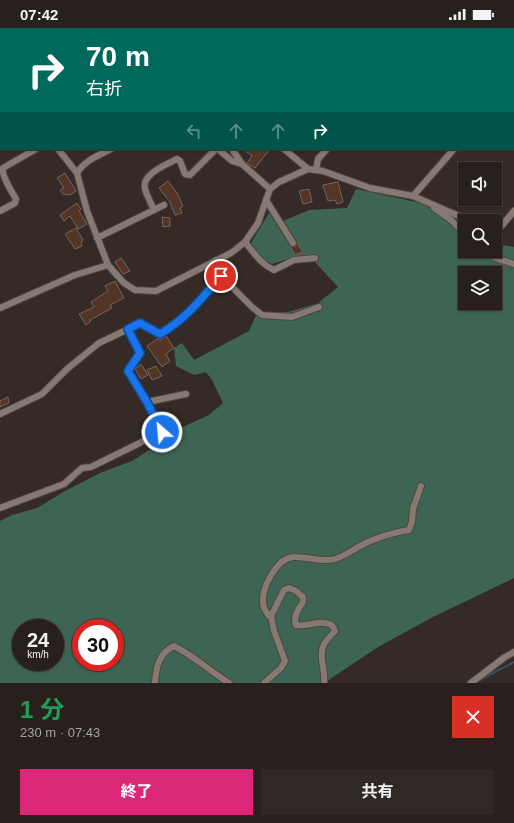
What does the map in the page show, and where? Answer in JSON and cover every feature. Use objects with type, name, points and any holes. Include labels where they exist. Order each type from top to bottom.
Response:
[{"type":"street","points":[[0,211],[15,203],[16,199],[4,176],[2,171],[3,168],[34,150]]},
{"type":"street","points":[[59,150],[77,173],[87,211],[108,265],[124,283],[135,290],[156,291],[231,253],[245,242],[258,223],[270,189],[279,182],[308,170],[323,171],[370,188],[413,196],[458,216]]},
{"type":"street","points":[[77,173],[80,167],[91,159],[109,150]]},
{"type":"street","points":[[154,210],[145,190],[144,184],[150,175],[177,159],[180,161],[185,174],[190,175],[216,150]]},
{"type":"street","points":[[218,150],[232,161],[242,164]]},
{"type":"street","points":[[233,150],[242,164],[270,189]]},
{"type":"street","points":[[285,150],[308,170]]},
{"type":"street","points":[[316,170],[318,159],[326,150]]},
{"type":"street","points":[[413,196],[453,150]]},
{"type":"street","points":[[266,200],[294,243]]},
{"type":"street","points":[[423,200],[451,220],[458,227]]},
{"type":"street","points":[[97,238],[164,205]]},
{"type":"street","points":[[502,225],[514,211]]},
{"type":"street","points":[[245,242],[259,259],[274,270],[294,260],[315,258]]},
{"type":"street","points":[[495,258],[514,264]]},
{"type":"street","points":[[216,260],[221,276],[262,315],[292,317],[319,307]]},
{"type":"street","points":[[0,308],[75,275],[108,265]]},
{"type":"street","points":[[0,414],[42,394],[67,369],[99,343],[140,323],[160,334],[173,327],[192,310],[221,276]]},
{"type":"street","points":[[1,506],[64,484],[82,468],[91,466],[162,432],[147,402],[128,371],[140,353],[128,329]]},
{"type":"street","points":[[147,402],[186,394]]},
{"type":"street","points":[[271,616],[269,616],[265,610],[263,603],[264,589],[274,571],[283,561],[292,557],[333,560],[350,553],[362,545],[400,531],[409,530],[412,522],[413,509],[421,486]]},
{"type":"street","points":[[264,683],[281,668],[285,661],[274,631],[271,616],[284,590],[289,588],[296,591],[303,597],[303,602],[299,608],[295,621],[296,625],[303,626],[312,623],[324,622],[332,626],[335,631],[324,644],[322,654],[325,677],[324,683]]},
{"type":"street","points":[[155,683],[161,657],[166,650],[174,646],[188,653],[211,672],[229,683]]},
{"type":"street","points":[[471,683],[505,657],[514,652]]},
{"type":"green space","points":[[356,189],[421,203],[458,221],[458,258],[502,258],[502,244],[514,247],[514,578],[433,617],[378,647],[324,683],[0,683],[0,521],[12,515],[37,508],[65,491],[100,473],[132,461],[149,450],[163,446],[160,437],[209,415],[223,403],[212,380],[206,372],[194,375],[176,366],[174,348],[182,343],[194,360],[249,331],[257,313],[288,312],[318,303],[338,287],[314,261],[298,256],[272,264],[259,257],[251,243],[269,213],[283,221],[309,210],[347,208]]},
{"type":"building","points":[[244,150],[269,150],[255,168],[247,163],[252,156]]},
{"type":"building","points":[[65,173],[76,191],[70,195],[63,194],[60,190],[64,188],[57,178]]},
{"type":"building","points":[[168,181],[177,193],[183,206],[180,208],[182,213],[175,215],[170,202],[159,188]]},
{"type":"building","points":[[338,182],[343,202],[337,204],[335,200],[328,201],[323,185]]},
{"type":"building","points":[[309,189],[312,202],[303,204],[299,191]]},
{"type":"building","points":[[77,203],[81,209],[79,211],[87,224],[78,229],[70,216],[64,221],[60,215]]},
{"type":"building","points":[[162,217],[170,218],[170,226],[163,227]]},
{"type":"building","points":[[76,228],[83,240],[81,243],[82,246],[75,249],[65,234]]},
{"type":"building","points":[[297,243],[303,252],[295,255],[290,246],[295,247]]},
{"type":"building","points":[[121,258],[130,271],[123,274],[115,262]]},
{"type":"building","points":[[115,281],[124,298],[110,305],[112,308],[90,320],[91,321],[86,325],[79,314],[94,307],[91,302],[108,291],[105,286]]},
{"type":"building","points":[[166,336],[174,348],[166,354],[170,361],[162,367],[147,346],[159,338],[160,340]]},
{"type":"building","points":[[141,364],[148,375],[141,379],[135,369]]},
{"type":"building","points":[[156,366],[162,376],[152,380],[147,370]]},
{"type":"building","points":[[8,397],[9,403],[0,407],[0,401]]},
{"type":"waterway","points":[[478,681],[514,662]]},
{"type":"route","points":[[162,432],[147,402],[128,371],[140,353],[128,329],[140,323],[160,334],[173,327],[192,310],[221,276]]}]
